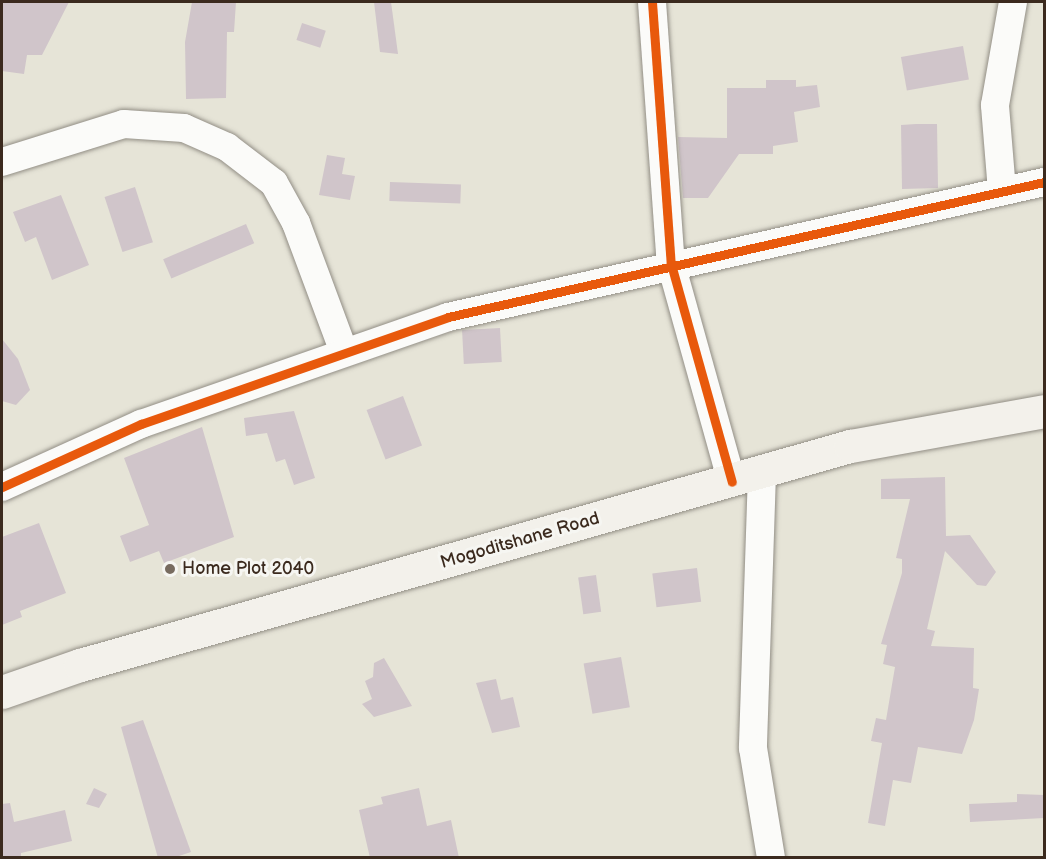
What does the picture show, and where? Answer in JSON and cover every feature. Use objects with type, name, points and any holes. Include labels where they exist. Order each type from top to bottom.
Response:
[{"type":"main road","name":"Mogoditshane Road","points":[[2,692],[80,665],[890,436],[1044,411]]},
{"type":"street","points":[[652,2],[671,264],[747,478],[753,748],[771,858]]},
{"type":"street","points":[[1002,191],[995,105],[1013,2]]},
{"type":"street","points":[[2,162],[124,124],[184,128],[227,147],[274,183],[296,223],[344,352]]},
{"type":"street","points":[[2,487],[141,424],[448,317],[671,264],[1044,182]]},
{"type":"building","points":[[2,2],[69,2],[42,55],[27,55],[24,74],[2,71]]},
{"type":"building","points":[[192,2],[236,2],[234,32],[227,32],[226,98],[186,99],[185,42]]},
{"type":"building","points":[[374,2],[391,2],[398,54],[380,52]]},
{"type":"building","points":[[302,23],[326,31],[320,48],[296,40]]},
{"type":"building","points":[[963,46],[969,79],[907,90],[901,57]]},
{"type":"building","points":[[766,80],[796,80],[796,87],[817,85],[820,107],[794,112],[798,142],[773,146],[773,154],[739,154],[708,198],[683,198],[678,137],[727,138],[727,88],[766,88]]},
{"type":"building","points":[[937,124],[938,188],[902,189],[901,125]]},
{"type":"building","points":[[327,155],[345,158],[342,174],[355,176],[350,200],[319,195]]},
{"type":"building","points":[[390,182],[461,184],[460,203],[389,201]]},
{"type":"building","points":[[135,187],[153,242],[122,252],[105,197]]},
{"type":"building","points":[[61,195],[89,265],[52,280],[36,237],[25,242],[13,212]]},
{"type":"building","points":[[246,224],[254,243],[171,278],[163,259]]},
{"type":"building","points":[[500,328],[502,362],[464,364],[462,330]]},
{"type":"building","points":[[2,339],[18,359],[30,390],[16,405],[2,401]]},
{"type":"building","points":[[403,396],[422,445],[386,459],[367,410]]},
{"type":"building","points":[[294,411],[315,478],[294,485],[285,459],[276,462],[267,433],[246,436],[244,418]]},
{"type":"building","points":[[202,427],[234,537],[164,563],[159,551],[130,562],[120,536],[149,525],[124,458]]},
{"type":"building","points":[[945,477],[946,536],[970,535],[996,572],[986,586],[977,585],[945,551],[927,629],[935,631],[931,646],[974,648],[973,688],[979,689],[974,720],[962,754],[918,747],[911,783],[893,780],[885,826],[868,823],[882,743],[871,741],[876,718],[886,720],[895,667],[883,664],[887,645],[881,644],[902,573],[902,559],[896,558],[910,499],[881,499],[881,479]]},
{"type":"building","points":[[39,523],[66,593],[20,611],[22,617],[2,625],[2,537]]},
{"type":"building","points":[[697,568],[701,602],[656,607],[652,573]]},
{"type":"building","points":[[596,575],[601,612],[583,614],[578,578]]},
{"type":"building","points":[[621,657],[630,707],[592,714],[584,664]]},
{"type":"building","points":[[384,658],[412,706],[374,717],[362,704],[372,699],[365,681],[373,677],[374,663]]},
{"type":"building","points":[[496,679],[501,700],[513,697],[520,727],[492,733],[476,683]]},
{"type":"building","points":[[143,720],[191,852],[173,858],[158,858],[121,727]]},
{"type":"building","points":[[94,788],[107,794],[99,808],[86,804]]},
{"type":"building","points":[[419,788],[427,826],[451,820],[459,858],[370,858],[359,810],[383,804],[381,797]]},
{"type":"building","points":[[1017,794],[1044,795],[1044,818],[970,822],[969,804],[1017,802]]},
{"type":"building","points":[[10,803],[14,822],[65,810],[72,841],[21,853],[21,858],[2,858],[2,804]]},
{"type":"cycle path","points":[[652,2],[671,264],[732,482]]},
{"type":"cycle path","points":[[2,487],[141,424],[448,317],[1044,182]]},
{"type":"place","name":"Home Plot 2040","points":[[170,569]]}]
